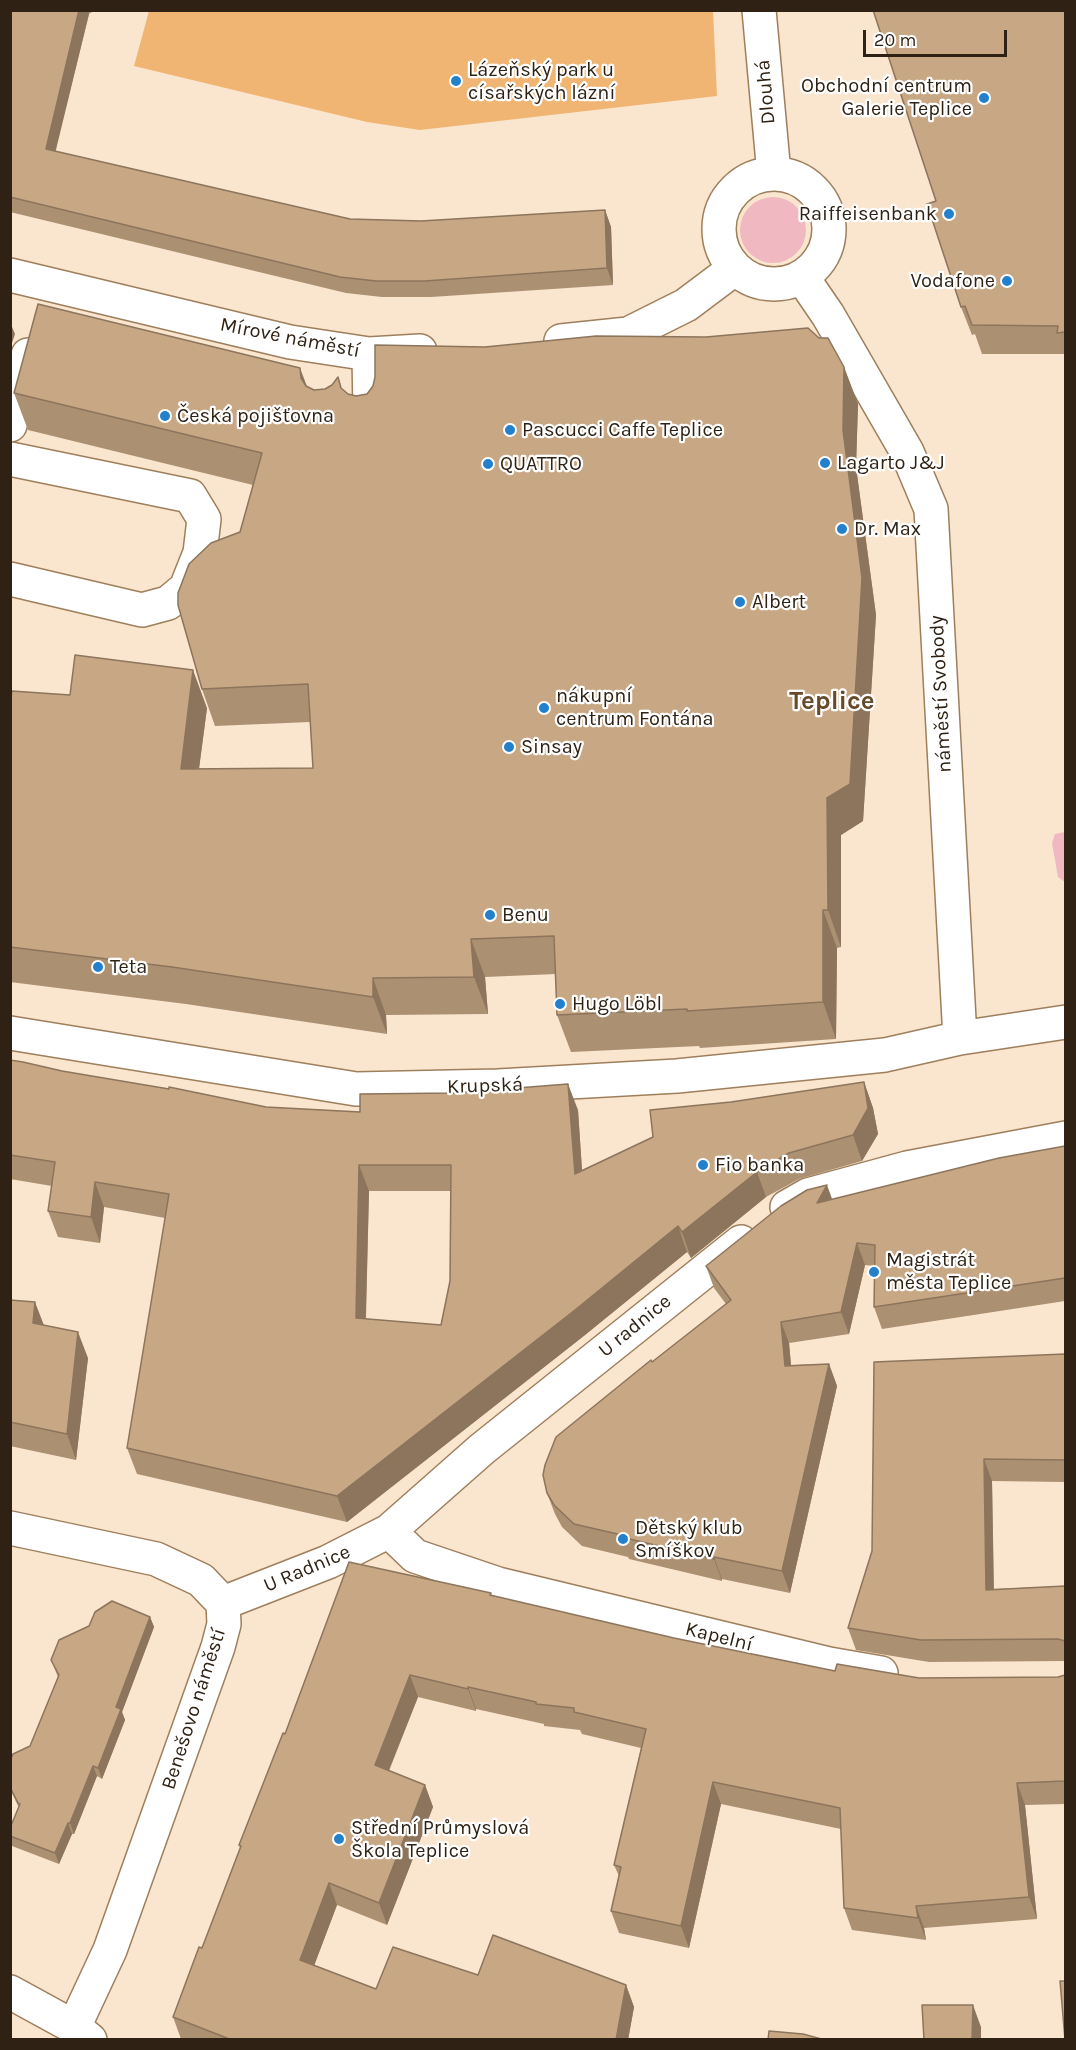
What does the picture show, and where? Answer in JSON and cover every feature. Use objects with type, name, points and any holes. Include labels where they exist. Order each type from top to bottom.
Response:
[{"type":"street","name":"Dlouhá","points":[[759,10],[774,174]]},
{"type":"street","points":[[774,174],[798,179],[816,193],[828,214],[830,232],[826,250],[816,266],[802,277],[784,284],[766,285],[749,279],[734,268],[724,253],[719,235],[720,216],[727,200],[739,186],[756,177],[774,174]]},
{"type":"street","points":[[536,344],[628,334],[686,305],[734,268]]},
{"type":"street","name":"Mírové náměstí","points":[[10,275],[290,342],[351,361],[452,349]]},
{"type":"street","name":"náměstí Svobody","points":[[802,277],[828,315],[907,452],[931,508],[960,1038]]},
{"type":"street","points":[[10,425],[47,284]]},
{"type":"street","points":[[351,361],[370,415]]},
{"type":"street","points":[[10,459],[190,496],[204,519],[200,553],[186,588],[168,603],[142,610],[10,579]]},
{"type":"street","points":[[960,1038],[1065,1022]]},
{"type":"street","name":"Krupská","points":[[10,1033],[356,1089],[498,1086],[677,1076],[885,1055],[960,1038]]},
{"type":"street","name":"U radnice","points":[[389,1531],[482,1449],[778,1212],[808,1195],[907,1168],[1065,1138]]},
{"type":"street","name":"Benešovo náměstí","points":[[10,1528],[156,1559],[201,1580],[223,1603],[224,1624],[218,1647],[82,2033]]},
{"type":"street","name":"U Radnice","points":[[223,1603],[328,1562],[389,1531]]},
{"type":"street","name":"Kapelní","points":[[389,1531],[415,1556],[498,1584],[829,1664],[905,1678]]},
{"type":"street","points":[[10,1992],[82,2033]]},
{"type":"shaded area","name":"Lázeňský park u císařských lázní","points":[[149,11],[713,11],[717,96],[420,130],[367,122],[134,66]]},
{"type":"shaded area","points":[[773,197],[786,200],[796,207],[803,217],[806,230],[803,243],[796,253],[786,260],[773,263],[760,260],[750,253],[743,243],[740,230],[743,217],[750,207],[760,200]]},
{"type":"shaded area","points":[[1066,832],[1065,882],[1058,877],[1052,843],[1055,834]]},
{"type":"building","points":[[10,10],[79,10],[46,149],[350,219],[421,221],[605,210],[607,268],[425,281],[376,281],[340,277],[10,197]]},
{"type":"building","name":"Obchodní centrum Galerie Teplice","points":[[873,10],[1065,10],[1065,332],[1057,333],[1058,326],[972,325],[965,306],[961,307],[927,204],[936,201]]},
{"type":"building","name":"nákupní centrum Fontána","points":[[38,304],[300,368],[301,378],[306,386],[314,390],[325,389],[332,385],[338,377],[341,388],[348,394],[356,396],[367,394],[373,386],[375,345],[485,347],[596,336],[706,337],[808,328],[819,338],[828,338],[844,367],[843,430],[862,578],[850,784],[827,798],[828,910],[823,910],[823,1002],[687,1011],[687,1009],[557,1015],[554,936],[471,939],[474,977],[373,978],[373,997],[172,967],[10,947],[10,701],[12,691],[70,695],[75,655],[193,670],[181,769],[313,768],[308,684],[202,689],[178,605],[178,593],[189,564],[211,543],[240,532],[262,453],[14,393]]},
{"type":"building","points":[[10,1060],[62,1071],[169,1089],[169,1087],[266,1107],[360,1112],[360,1094],[453,1093],[568,1084],[575,1174],[653,1137],[650,1110],[731,1102],[864,1082],[868,1108],[853,1135],[789,1153],[757,1172],[682,1232],[678,1226],[575,1310],[337,1496],[127,1448],[169,1194],[95,1182],[91,1217],[48,1211],[55,1162],[10,1155]],"holes":[[[359,1165],[451,1165],[450,1281],[441,1325],[356,1318]]]},
{"type":"building","points":[[1065,1146],[1065,1278],[874,1307],[875,1245],[857,1243],[841,1312],[781,1322],[785,1366],[829,1364],[782,1571],[714,1557],[714,1559],[574,1524],[554,1505],[547,1493],[543,1475],[556,1437],[651,1360],[652,1362],[731,1300],[706,1266],[781,1206],[807,1190],[827,1185],[817,1203],[999,1158]]},
{"type":"building","points":[[10,1300],[35,1302],[33,1323],[78,1332],[67,1434],[10,1422]]},
{"type":"building","points":[[1065,1354],[1065,1460],[984,1459],[986,1590],[1065,1586],[1065,1641],[1058,1639],[921,1640],[848,1628],[872,1551],[874,1362]]},
{"type":"building","points":[[349,1562],[491,1593],[490,1595],[674,1638],[835,1671],[837,1664],[919,1678],[1058,1677],[1065,1675],[1065,1781],[1017,1783],[1029,1897],[916,1906],[918,1918],[844,1908],[840,1808],[713,1782],[681,1926],[611,1911],[621,1867],[614,1865],[646,1729],[574,1712],[574,1708],[536,1704],[536,1702],[410,1675],[375,1765],[425,1785],[379,1903],[329,1883],[300,1960],[376,1989],[393,1947],[478,1975],[493,1935],[626,1985],[616,2040],[232,2040],[173,2017],[199,1947],[202,1948],[283,1733],[285,1734]]},
{"type":"building","points":[[112,1601],[150,1617],[116,1707],[121,1709],[98,1768],[93,1766],[55,1853],[10,1836],[10,1828],[20,1804],[10,1787],[10,1761],[13,1754],[30,1746],[59,1675],[51,1660],[59,1640],[89,1626],[95,1612]]},
{"type":"building","points":[[1060,1981],[1065,1981],[1065,2040]]},
{"type":"building","points":[[922,2005],[973,2005],[972,2040],[924,2040]]},
{"type":"building","points":[[769,2031],[803,2034],[825,2040],[768,2040]]},
{"type":"place","name":"Lázeňský park u císařských lázní","points":[[456,81]]},
{"type":"place","name":"Obchodní centrum Galerie Teplice","points":[[984,98]]},
{"type":"place","name":"Raiffeisenbank","points":[[949,214]]},
{"type":"place","name":"Vodafone","points":[[1007,281]]},
{"type":"place","name":"Česká pojišťovna","points":[[165,416]]},
{"type":"place","name":"Pascucci Caffe Teplice","points":[[510,430]]},
{"type":"place","name":"Lagarto J&J","points":[[825,463]]},
{"type":"place","name":"QUATTRO","points":[[488,464]]},
{"type":"place","name":"Dr. Max","points":[[842,529]]},
{"type":"place","name":"Albert","points":[[740,602]]},
{"type":"place","name":"nákupní centrum Fontána","points":[[544,708]]},
{"type":"place","name":"Sinsay","points":[[509,747]]},
{"type":"place","name":"Benu","points":[[490,915]]},
{"type":"place","name":"Teta","points":[[98,967]]},
{"type":"place","name":"Hugo Löbl","points":[[560,1004]]},
{"type":"place","name":"Fio banka","points":[[703,1165]]},
{"type":"place","name":"Magistrát města Teplice","points":[[874,1272]]},
{"type":"place","name":"Dětský klub Smíškov","points":[[623,1539]]},
{"type":"place","name":"Střední Průmyslová Škola Teplice","points":[[339,1839]]},
{"type":"district","name":"Teplice","points":[[832,702]]}]
